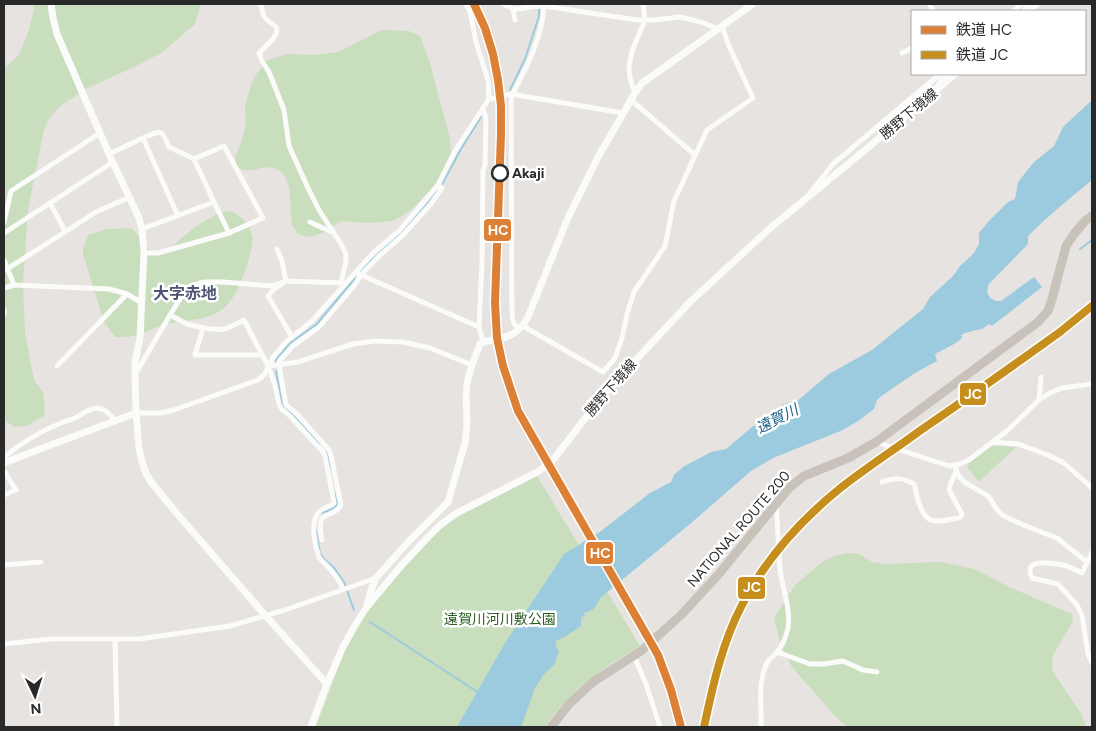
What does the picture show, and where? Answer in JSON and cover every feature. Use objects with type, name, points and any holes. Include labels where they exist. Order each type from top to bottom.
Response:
[{"type":"highway","name":"NATIONAL ROUTE 200","points":[[550,727],[569,704],[593,682],[641,651],[681,615],[718,575],[789,488],[804,476],[848,458],[876,442],[1038,322],[1048,311],[1066,246],[1085,221],[1092,216]]},
{"type":"street","points":[[51,4],[56,34],[130,197],[142,230],[144,252],[142,303],[140,338],[135,362],[136,413],[142,462],[151,482],[327,684]]},
{"type":"street","points":[[261,4],[264,16],[278,31],[259,53],[269,72],[284,110],[289,146],[315,203],[346,254],[343,283]]},
{"type":"street","points":[[345,588],[319,557],[317,532],[321,519],[338,510],[341,505],[331,456],[329,450],[286,404],[279,365],[280,360],[293,346],[318,327],[354,286],[372,253],[399,231],[440,186],[455,151],[489,99],[488,80],[476,42],[470,12],[466,4]]},
{"type":"street","points":[[504,4],[512,9],[538,6],[638,20],[680,17],[720,27]]},
{"type":"street","points":[[643,4],[645,20],[632,51],[629,67],[632,96],[695,155]]},
{"type":"street","points":[[366,608],[376,578],[448,502],[466,443],[467,382],[480,344],[510,335],[521,328],[528,317],[567,220],[598,157],[632,96],[642,83],[753,4]]},
{"type":"street","points":[[538,6],[543,17],[536,44],[527,67],[511,94],[512,321],[515,326],[603,372],[615,358],[622,338],[626,314],[634,292],[665,246],[674,202],[707,130],[753,98],[720,27]]},
{"type":"street","points":[[512,9],[515,20]]},
{"type":"street","points":[[902,53],[911,48]]},
{"type":"street","points":[[807,198],[833,164],[939,75]]},
{"type":"street","points":[[936,91],[941,80],[946,75]]},
{"type":"street","name":"勝野下境線","points":[[311,727],[342,649],[366,608],[400,567],[439,526],[455,514],[539,471],[552,460],[603,395],[691,301],[768,230],[954,75]]},
{"type":"street","points":[[489,99],[511,94],[623,113]]},
{"type":"street","points":[[483,109],[486,118],[480,327],[483,342]]},
{"type":"street","points":[[109,154],[158,132],[163,134],[169,148],[194,159],[229,233]]},
{"type":"street","points":[[4,222],[11,191],[100,133]]},
{"type":"street","points":[[143,138],[178,216]]},
{"type":"street","points":[[144,252],[158,253],[229,233],[263,218],[224,146],[194,159]]},
{"type":"street","points":[[4,233],[113,162]]},
{"type":"street","points":[[7,269],[96,212],[130,197]]},
{"type":"street","points":[[142,230],[214,202]]},
{"type":"street","points":[[50,203],[65,231]]},
{"type":"street","points":[[310,222],[335,234]]},
{"type":"street","points":[[277,249],[282,261],[286,281]]},
{"type":"street","points":[[4,260],[14,285]]},
{"type":"street","points":[[359,274],[480,327]]},
{"type":"street","points":[[4,463],[136,413],[161,413],[174,410],[258,380],[264,375],[274,356],[292,337],[312,321],[343,283],[359,274]]},
{"type":"street","points":[[135,376],[170,315],[191,286],[204,282],[271,286],[286,281],[343,283]]},
{"type":"street","points":[[286,281],[268,296],[292,337]]},
{"type":"street","points":[[4,288],[14,285],[109,289],[127,294],[142,303]]},
{"type":"street","points":[[57,366],[127,294]]},
{"type":"street","points":[[4,309],[4,314]]},
{"type":"street","points":[[170,315],[188,324],[215,330],[226,330],[244,320],[268,366],[281,408],[324,453],[334,503],[318,512],[313,523],[322,540]]},
{"type":"street","points":[[203,328],[195,355],[262,355]]},
{"type":"street","points":[[268,366],[298,362],[353,344],[375,341],[403,342],[430,348],[472,365]]},
{"type":"street","points":[[1039,400],[1041,377]]},
{"type":"street","points":[[882,482],[899,478],[914,484],[922,511],[930,520],[936,521],[961,517],[962,514],[949,490],[956,468],[993,442],[1039,400],[1050,393],[1062,388],[1092,384]]},
{"type":"street","points":[[4,457],[58,424],[75,418],[89,410],[96,408],[103,410],[109,413],[115,421]]},
{"type":"street","points":[[876,442],[956,468]]},
{"type":"street","points":[[993,442],[1018,444],[1048,455],[1064,463],[1092,488]]},
{"type":"street","points":[[956,468],[958,475],[964,482],[988,496],[998,511],[1004,516],[1028,528],[1057,538],[1087,562]]},
{"type":"street","points":[[4,471],[16,490],[4,495]]},
{"type":"street","points":[[761,727],[760,688],[768,661],[784,642],[789,618],[780,566],[776,503]]},
{"type":"street","points":[[1092,552],[1082,573],[1064,566],[1039,562],[1033,564],[1030,568],[1032,578],[1058,584],[1077,605],[1082,615],[1088,654],[1092,663]]},
{"type":"street","points":[[4,565],[41,562]]},
{"type":"street","points":[[4,644],[50,639],[139,639],[230,626],[285,610],[376,578]]},
{"type":"street","points":[[116,639],[117,727]]},
{"type":"street","points":[[777,652],[810,664],[842,661],[863,670],[877,672]]},
{"type":"street","points":[[634,656],[646,684],[660,727]]},
{"type":"green space","points":[[35,4],[201,4],[195,24],[161,53],[86,89],[60,106],[49,119],[44,129],[28,209],[23,283],[25,333],[34,380],[43,392],[44,416],[26,426],[14,427],[6,421],[4,405],[4,69],[19,55],[29,30]]},
{"type":"green space","points":[[382,30],[409,31],[420,36],[430,63],[450,139],[451,158],[444,175],[415,206],[404,215],[392,221],[367,223],[342,221],[326,232],[308,237],[298,234],[292,224],[289,187],[282,174],[271,167],[246,170],[240,169],[235,165],[236,154],[246,124],[245,106],[251,85],[266,61],[286,54],[315,55],[338,52]]},
{"type":"green space","points":[[229,211],[237,214],[246,223],[253,239],[241,281],[231,301],[212,315],[166,324],[135,336],[115,337],[104,322],[83,254],[88,235],[107,229],[131,228],[152,253],[172,247],[198,225],[219,213]]},
{"type":"green space","points":[[990,446],[1016,447],[980,481],[976,479],[968,468],[969,461]]},
{"type":"green space","name":"遠賀川河川敷公園","points":[[537,476],[640,646],[588,681],[564,703],[545,727],[316,727],[345,650],[361,620],[402,567],[440,529],[461,515]]},
{"type":"green space","points":[[847,553],[859,554],[872,562],[885,564],[940,562],[975,569],[1009,587],[1072,614],[1073,621],[1052,657],[1053,672],[1082,715],[1086,727],[847,727],[792,667],[781,646],[774,618],[795,585],[822,562],[834,556]]},
{"type":"water","name":"遠賀川","points":[[1092,100],[1092,180],[1028,236],[1028,244],[989,284],[987,291],[991,299],[1001,301],[1034,277],[1042,287],[992,326],[989,324],[982,329],[961,335],[962,338],[956,343],[935,354],[937,361],[915,373],[880,397],[874,409],[858,421],[843,430],[773,458],[751,471],[600,598],[592,610],[584,612],[585,616],[581,617],[581,626],[556,641],[556,647],[559,651],[554,665],[544,674],[535,688],[521,727],[457,727],[505,643],[564,554],[601,531],[650,493],[671,482],[674,475],[683,467],[711,452],[726,449],[753,426],[765,425],[777,417],[783,404],[796,402],[829,374],[872,350],[923,309],[930,297],[974,253],[979,244],[979,233],[988,222],[1008,202],[1015,199],[1018,182],[1034,162],[1054,146],[1063,127]]},
{"type":"waterway","points":[[510,90],[525,59],[539,16],[539,6]]},
{"type":"waterway","points":[[441,186],[481,117]]},
{"type":"waterway","points":[[361,271],[404,230],[438,190]]},
{"type":"waterway","points":[[1080,249],[1092,240]]},
{"type":"waterway","points":[[275,361],[290,343],[317,324],[355,278]]},
{"type":"waterway","points":[[276,371],[282,405],[319,444]]},
{"type":"waterway","points":[[325,451],[328,454],[330,468]]},
{"type":"waterway","points":[[322,513],[335,508],[337,503],[334,492]]},
{"type":"waterway","points":[[316,531],[320,553],[344,582],[354,610]]},
{"type":"waterway","points":[[370,622],[479,693]]},
{"type":"rail line","name":"HC","points":[[474,4],[485,28],[493,54],[501,106],[495,303],[497,338],[503,366],[518,411],[658,655],[671,690],[681,727]]},
{"type":"rail line","name":"JC","points":[[704,727],[719,664],[735,619],[751,588],[784,543],[810,515],[848,482],[1060,332],[1092,306]]},
{"type":"place","name":"Akaji","points":[[500,173]]},
{"type":"district","name":"大字赤地","points":[[185,293]]}]
